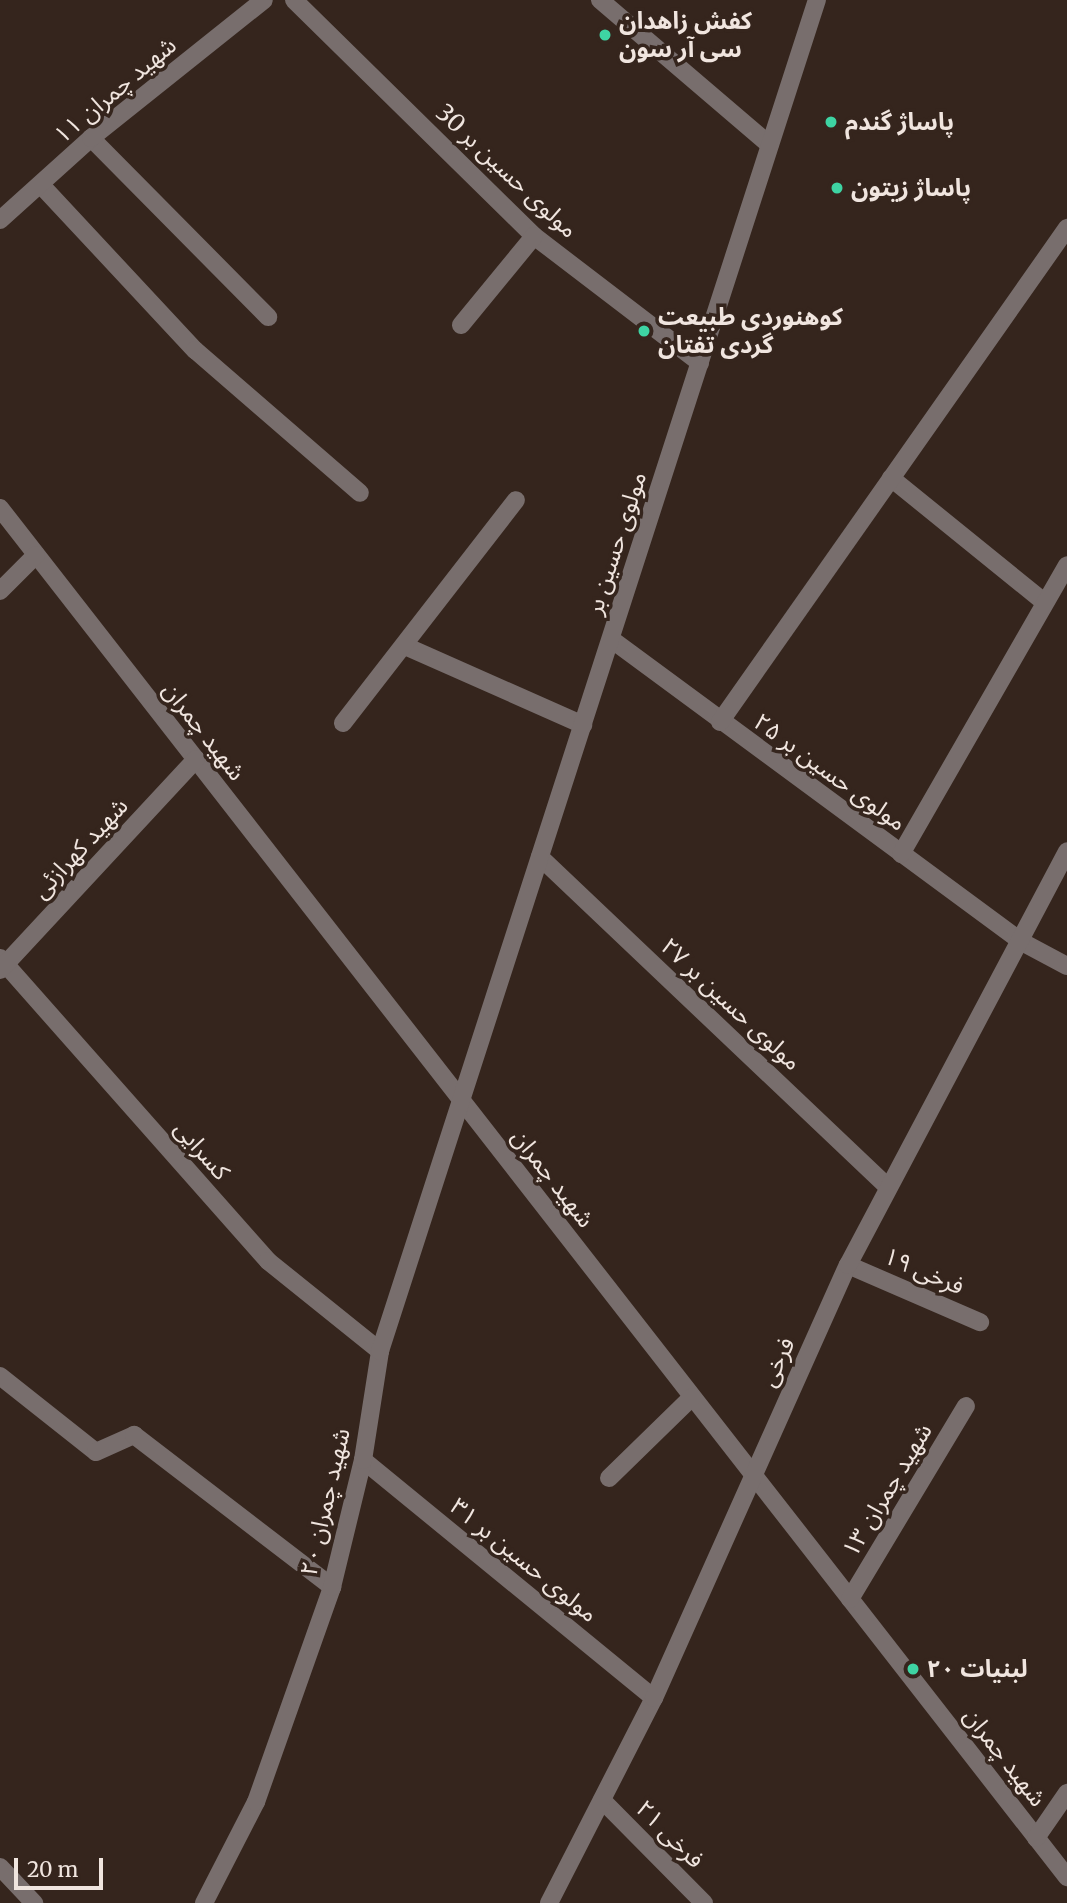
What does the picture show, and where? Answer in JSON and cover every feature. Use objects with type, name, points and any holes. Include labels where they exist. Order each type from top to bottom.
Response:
[{"type":"street","name":"شهید چمران ۱۱","points":[[0,220],[91,138],[264,0]]},
{"type":"street","name":"مولوی حسین بر 30","points":[[294,0],[534,236],[700,363]]},
{"type":"street","points":[[600,0],[770,145]]},
{"type":"street","name":"مولوی حسین بر","points":[[462,1101],[817,0]]},
{"type":"street","points":[[91,138],[268,317]]},
{"type":"street","points":[[41,185],[195,350],[360,494]]},
{"type":"street","points":[[720,722],[1067,228]]},
{"type":"street","points":[[461,326],[534,236]]},
{"type":"street","points":[[891,478],[1044,602]]},
{"type":"street","points":[[344,723],[516,500]]},
{"type":"street","name":"شهید چمران","points":[[0,509],[1067,1877]]},
{"type":"street","points":[[0,591],[36,555]]},
{"type":"street","points":[[901,854],[1067,565]]},
{"type":"street","name":"مولوی حسین بر ۲۵","points":[[611,639],[720,722],[1022,942],[1067,966]]},
{"type":"street","points":[[405,646],[583,726]]},
{"type":"street","name":"شهید کهرازئی","points":[[2,964],[195,760]]},
{"type":"street","name":"فرخی","points":[[549,1903],[654,1698],[752,1474],[848,1265],[887,1186],[1022,942],[1067,850]]},
{"type":"street","name":"مولوی حسین بر ۲۷","points":[[540,857],[887,1186]]},
{"type":"street","name":"کسرایی","points":[[2,964],[268,1261],[380,1351]]},
{"type":"street","name":"شهید چمران ۲۰","points":[[204,1903],[256,1802],[332,1587],[363,1460],[380,1351],[462,1101]]},
{"type":"street","name":"فرخی ۱۹","points":[[848,1265],[980,1322]]},
{"type":"street","points":[[0,1376],[96,1452],[134,1435],[332,1587]]},
{"type":"street","points":[[609,1478],[692,1397]]},
{"type":"street","name":"شهید چمران ۱۳","points":[[850,1599],[966,1406]]},
{"type":"street","name":"مولوی حسین بر ۳۱","points":[[363,1460],[654,1698]]},
{"type":"street","points":[[1037,1838],[1067,1793]]},
{"type":"street","name":"فرخی ۲۱","points":[[602,1800],[704,1903]]},
{"type":"street","points":[[0,1867],[34,1903]]},
{"type":"place","name":"کفش زاهدان سی آر سون","points":[[605,35]]},
{"type":"place","name":"پاساژ گندم","points":[[831,122]]},
{"type":"place","name":"پاساژ زیتون","points":[[837,188]]},
{"type":"place","name":"کوهنوردی طبیعت گردی تفتان","points":[[644,331]]},
{"type":"place","name":"لبنیات ۲۰","points":[[913,1669]]}]
